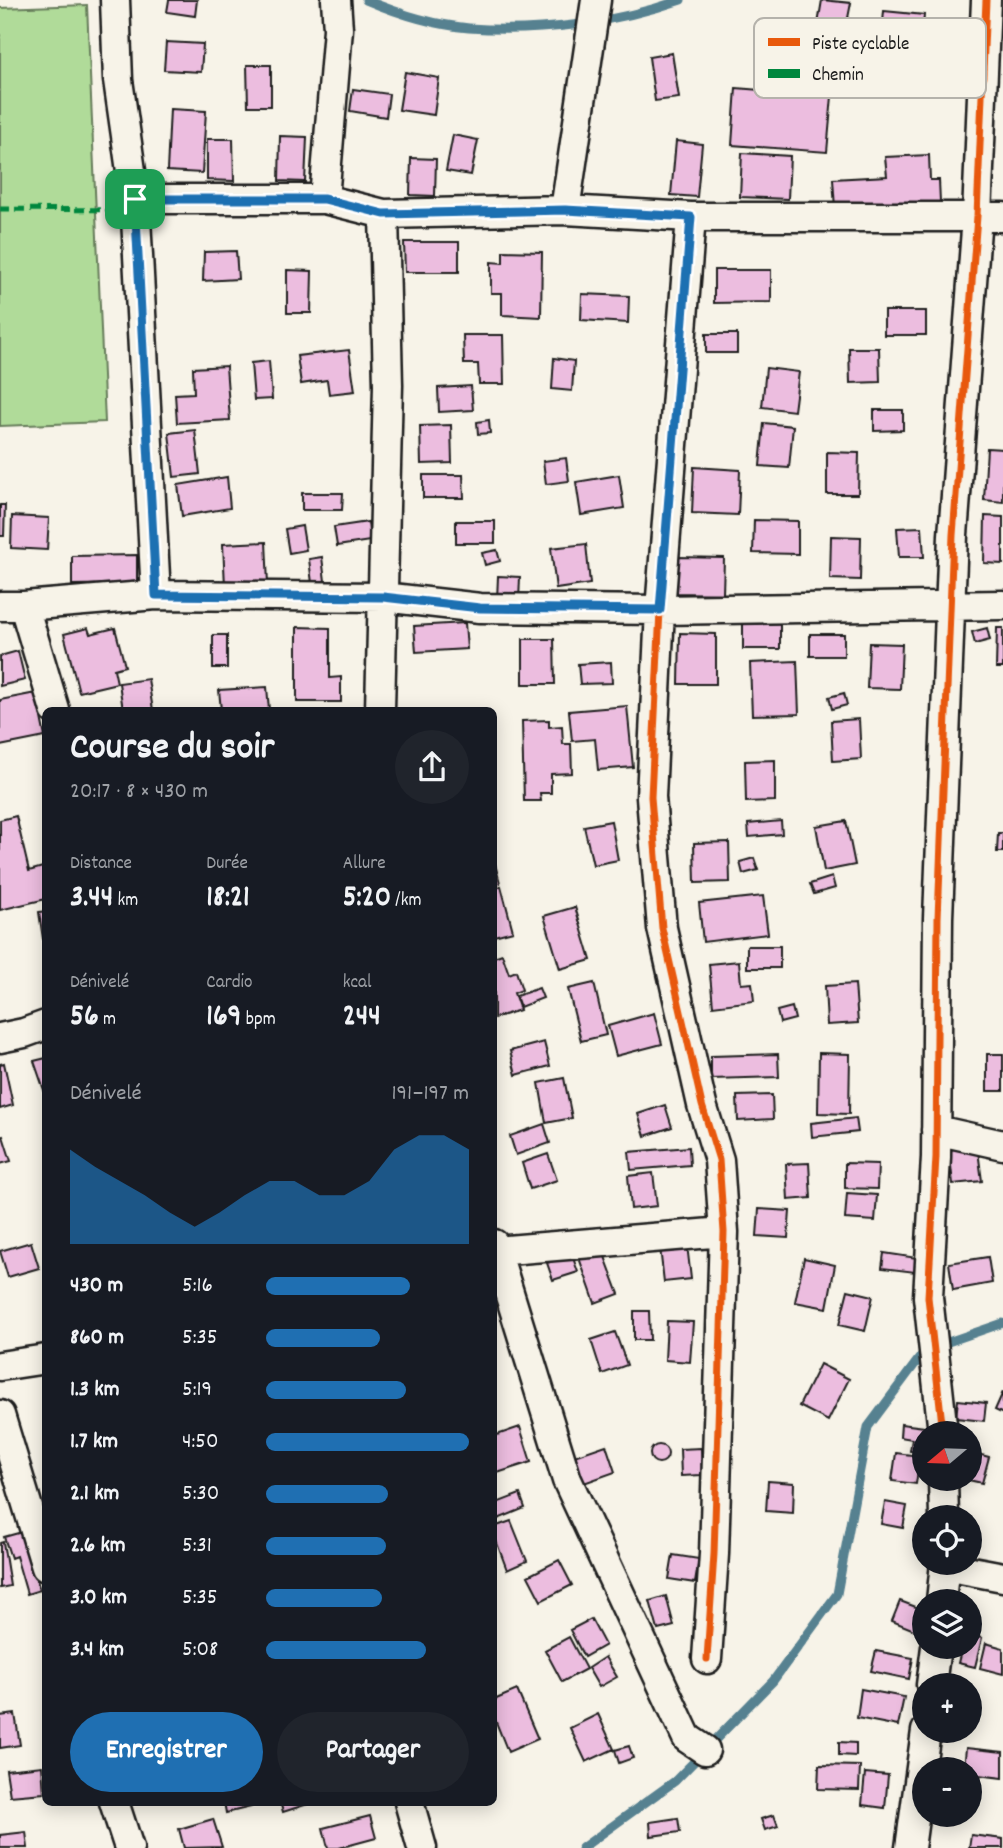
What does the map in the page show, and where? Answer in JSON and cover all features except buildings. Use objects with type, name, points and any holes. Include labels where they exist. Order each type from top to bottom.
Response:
[{"type":"street","points":[[115,0],[118,80],[135,199],[156,595]]},
{"type":"street","points":[[324,199],[338,29],[336,0]]},
{"type":"street","points":[[565,210],[596,0]]},
{"type":"street","points":[[942,1421],[928,1297],[936,1130],[938,919],[950,606],[990,216],[986,0]]},
{"type":"street","points":[[135,199],[324,199],[384,214],[565,210],[691,217],[990,216]]},
{"type":"street","points":[[380,707],[388,385],[384,214]]},
{"type":"street","points":[[691,217],[660,610],[651,797],[662,928],[702,1105],[719,1160],[724,1233],[708,1659]]},
{"type":"street","points":[[54,707],[12,606],[156,595],[383,597],[480,608],[660,610],[1003,605]]},
{"type":"street","points":[[0,1038],[42,1027]]},
{"type":"street","points":[[936,1130],[1003,1145]]},
{"type":"street","points":[[497,1248],[724,1233]]},
{"type":"street","points":[[497,1254],[567,1480],[687,1738],[705,1750]]},
{"type":"street","points":[[0,1366],[42,1360]]},
{"type":"street","points":[[0,1415],[42,1554]]},
{"type":"street","points":[[982,1572],[1003,1577]]},
{"type":"street","points":[[910,1848],[924,1743]]},
{"type":"street","points":[[115,1806],[129,1848]]},
{"type":"street","points":[[410,1806],[422,1848]]},
{"type":"green space","points":[[87,5],[105,422],[0,426],[0,8]]},
{"type":"waterway","points":[[366,0],[430,21],[469,28],[496,29],[550,27],[604,20],[681,0]]},
{"type":"waterway","points":[[948,1342],[1003,1323]]},
{"type":"waterway","points":[[582,1848],[675,1781],[773,1681],[837,1594],[868,1427],[924,1352]]},
{"type":"marked path","points":[[0,209],[115,210],[135,199]]},
{"type":"cycle path","points":[[985,18],[986,0]]},
{"type":"cycle path","points":[[942,1421],[928,1297],[936,1157],[938,918],[953,535],[977,216],[982,98]]},
{"type":"cycle path","points":[[691,217],[660,610],[651,797],[662,928],[702,1105],[719,1160],[724,1232],[714,1554],[707,1659]]},
{"type":"route","points":[[135,199],[324,199],[384,214],[565,210],[691,217],[660,610],[480,608],[383,597],[156,595],[135,199]]}]
